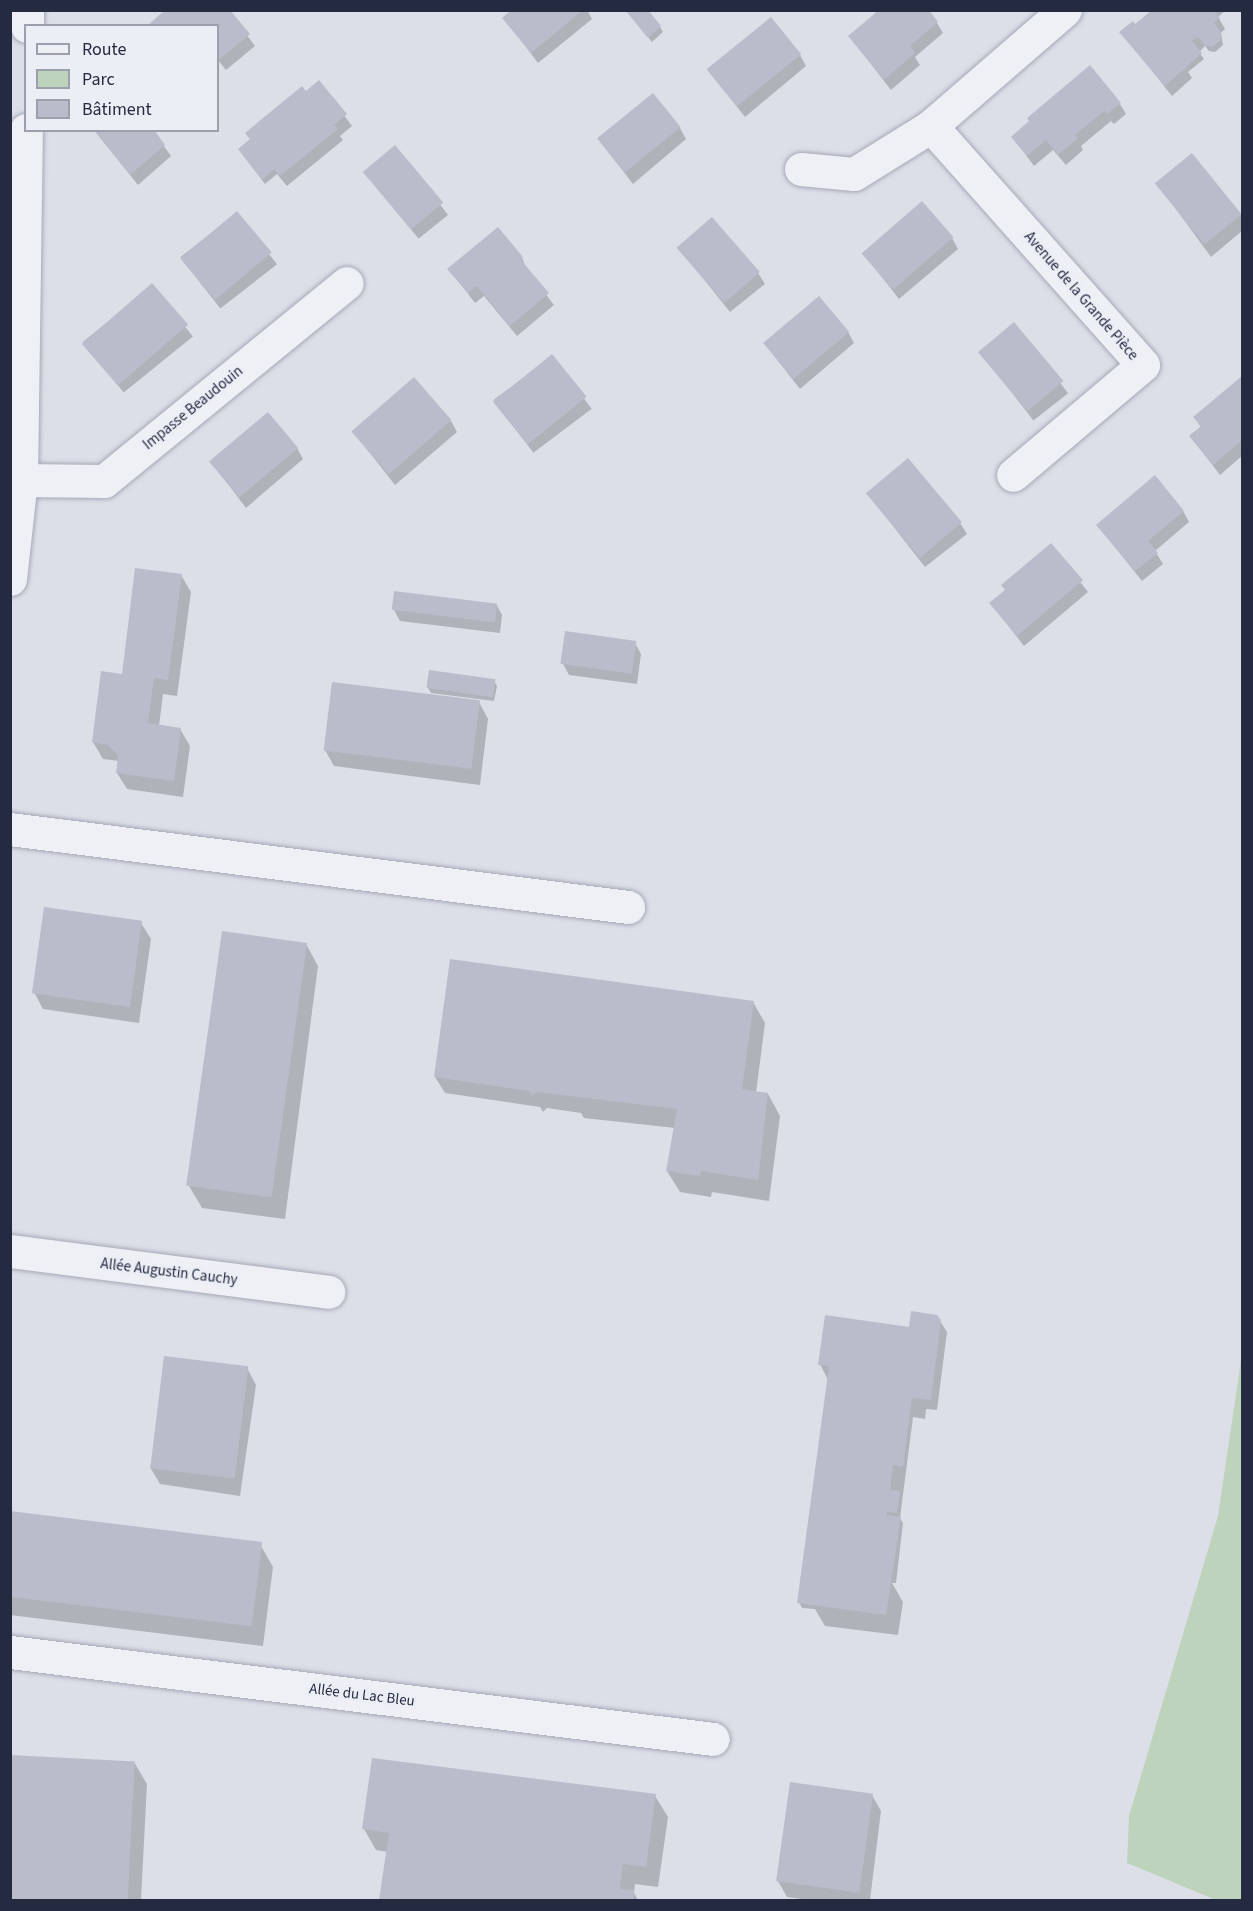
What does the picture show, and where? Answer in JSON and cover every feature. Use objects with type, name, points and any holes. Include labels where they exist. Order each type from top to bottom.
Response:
[{"type":"street","points":[[801,170],[854,174],[931,126],[1065,10]]},
{"type":"street","name":"Avenue de la Grande Pièce","points":[[931,126],[1143,365],[1013,475]]},
{"type":"street","points":[[10,579],[21,480],[26,132]]},
{"type":"street","name":"Impasse Beaudouin","points":[[21,480],[104,481],[347,283]]},
{"type":"street","points":[[10,829],[628,907]]},
{"type":"street","name":"Allée Augustin Cauchy","points":[[10,1251],[328,1292]]},
{"type":"street","name":"Allée du Lac Bleu","points":[[10,1652],[713,1739]]},
{"type":"green space","points":[[1242,1353],[1242,1900],[1216,1900],[1127,1863],[1129,1816],[1218,1516]]},
{"type":"building","points":[[165,10],[230,10],[250,34],[219,60],[219,24],[149,24]]},
{"type":"building","points":[[511,10],[583,10],[531,53],[502,18]]},
{"type":"building","points":[[625,10],[648,10],[661,26],[648,38]]},
{"type":"building","points":[[879,10],[929,10],[938,22],[910,46],[915,53],[884,80],[848,36]]},
{"type":"building","points":[[1152,10],[1218,10],[1215,12],[1220,18],[1214,23],[1221,32],[1221,40],[1212,47],[1205,46],[1198,37],[1192,41],[1202,53],[1165,86],[1119,32],[1133,21],[1135,24]]},
{"type":"building","points":[[771,17],[801,54],[737,107],[706,69]]},
{"type":"building","points":[[1090,65],[1121,103],[1107,114],[1104,111],[1075,135],[1078,138],[1058,155],[1046,140],[1027,156],[1011,137],[1029,121],[1027,118]]},
{"type":"building","points":[[319,80],[347,114],[334,125],[338,129],[280,176],[274,169],[262,180],[238,149],[250,139],[245,133],[302,86],[306,91]]},
{"type":"building","points":[[653,93],[681,127],[625,173],[597,138]]},
{"type":"building","points":[[97,132],[155,132],[165,145],[130,175]]},
{"type":"building","points":[[395,145],[443,202],[411,229],[363,172]]},
{"type":"building","points":[[1192,153],[1242,214],[1204,245],[1155,183]]},
{"type":"building","points":[[922,201],[953,237],[893,290],[862,253]]},
{"type":"building","points":[[237,211],[272,252],[215,300],[180,259]]},
{"type":"building","points":[[712,217],[760,272],[724,303],[677,248]]},
{"type":"building","points":[[498,227],[523,257],[520,259],[549,293],[510,326],[477,286],[468,293],[447,269]]},
{"type":"building","points":[[152,283],[188,325],[118,386],[82,344]]},
{"type":"building","points":[[819,296],[849,332],[793,379],[763,343]]},
{"type":"building","points":[[1014,322],[1063,381],[1027,411],[978,352]]},
{"type":"building","points":[[552,354],[587,397],[528,445],[493,402]]},
{"type":"building","points":[[1242,376],[1242,440],[1213,465],[1189,436],[1201,426],[1193,417]]},
{"type":"building","points":[[414,377],[451,420],[389,474],[351,431]]},
{"type":"building","points":[[268,412],[298,448],[239,497],[209,461]]},
{"type":"building","points":[[908,458],[962,522],[920,558],[866,493]]},
{"type":"building","points":[[1155,475],[1184,511],[1148,541],[1158,553],[1135,571],[1096,525]]},
{"type":"building","points":[[1051,543],[1083,580],[1017,636],[989,603],[1005,590],[1001,585]]},
{"type":"building","points":[[135,568],[182,574],[168,680],[154,678],[148,723],[181,728],[174,781],[116,773],[118,756],[108,745],[92,742],[101,671],[122,674]]},
{"type":"building","points":[[394,591],[497,604],[495,623],[392,610]]},
{"type":"building","points":[[565,631],[636,641],[632,674],[560,664]]},
{"type":"building","points":[[429,670],[495,679],[493,697],[426,688]]},
{"type":"building","points":[[332,682],[480,700],[471,769],[324,750]]},
{"type":"building","points":[[44,907],[142,921],[130,1007],[32,993]]},
{"type":"building","points":[[222,931],[307,943],[271,1197],[186,1185]]},
{"type":"building","points":[[450,959],[754,1001],[742,1089],[768,1093],[758,1180],[701,1171],[700,1176],[666,1171],[677,1109],[537,1092],[532,1096],[529,1091],[434,1077]]},
{"type":"building","points":[[911,1311],[937,1315],[941,1320],[931,1400],[912,1398],[903,1467],[893,1465],[890,1490],[900,1491],[897,1513],[887,1512],[887,1515],[901,1517],[886,1615],[797,1603],[829,1366],[818,1365],[825,1315],[909,1327]]},
{"type":"building","points":[[164,1356],[248,1366],[235,1479],[150,1468]]},
{"type":"building","points":[[10,1511],[262,1542],[252,1626],[10,1597]]},
{"type":"building","points":[[10,1755],[135,1762],[128,1900],[10,1900]]},
{"type":"building","points":[[372,1758],[656,1794],[646,1867],[623,1864],[620,1889],[634,1890],[633,1900],[379,1900],[389,1833],[362,1829]]},
{"type":"building","points":[[790,1782],[873,1794],[859,1893],[776,1881]]}]
